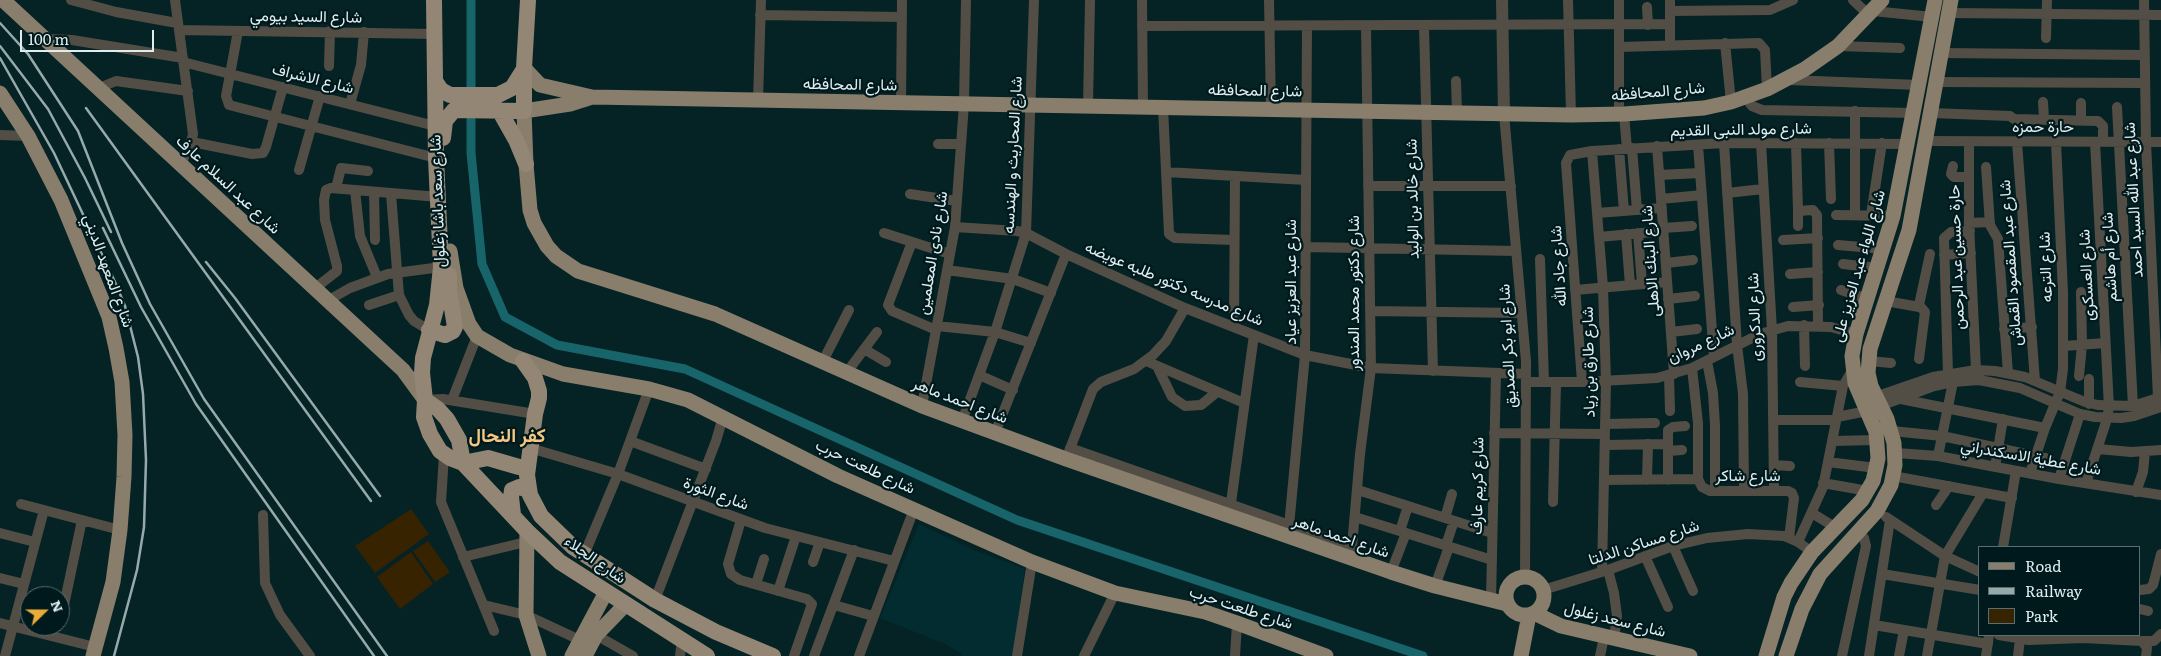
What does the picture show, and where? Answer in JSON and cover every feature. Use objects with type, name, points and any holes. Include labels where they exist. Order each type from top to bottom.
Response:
[{"type":"highway","name":"شارع سعد باشا زغلول","points":[[429,330],[445,335],[452,331],[454,327],[449,290],[450,251],[435,81],[434,0]]},
{"type":"highway","points":[[435,81],[451,102],[498,105],[524,110],[524,68],[528,0]]},
{"type":"highway","points":[[498,105],[521,76],[524,68]]},
{"type":"highway","points":[[439,130],[445,121],[451,102]]},
{"type":"highway","points":[[498,105],[526,164]]},
{"type":"highway","name":"شارع سعد باشا زغلول","points":[[439,130],[436,158],[441,267],[437,305],[429,330],[422,373],[425,400],[424,417],[430,434],[444,455]]},
{"type":"highway","name":"شارع الجلاء","points":[[523,361],[532,372],[537,384],[539,398],[530,448],[528,490],[532,502],[541,516],[562,538],[584,555],[655,600],[702,626],[768,655]]},
{"type":"highway","points":[[425,400],[438,409],[447,419],[459,440],[463,463]]},
{"type":"highway","points":[[444,455],[463,463],[488,458],[519,467],[528,467]]},
{"type":"highway","name":"شارع الجلاء","points":[[463,463],[513,515],[527,537],[560,562],[626,604],[681,648],[707,656]]},
{"type":"highway","points":[[513,515],[512,490],[519,487],[528,490]]},
{"type":"main road","name":"شارع عبد السلام عارف","points":[[3,0],[179,165],[403,370],[425,400]]},
{"type":"main road","name":"شارع اللواء عبد العزيز على","points":[[1786,656],[1802,609],[1816,581],[1877,511],[1887,496],[1893,476],[1896,453],[1892,432],[1874,405],[1860,396],[1853,369],[1856,334],[1894,216],[1935,0]]},
{"type":"main road","name":"شارع اللواء عبد العزيز على","points":[[1766,656],[1784,597],[1799,570],[1812,552],[1862,500],[1868,491],[1876,468],[1878,458],[1877,440],[1874,405],[1868,374],[1870,349],[1905,242],[1950,6]]},
{"type":"main road","name":"شارع المحافظه","points":[[524,68],[534,81],[540,85],[592,98],[1367,110],[1504,114],[1622,114],[1704,108],[1731,102],[1767,89],[1788,80],[1838,46],[1875,9]]},
{"type":"main road","name":"شارع المعهد الديني","points":[[0,93],[28,136],[71,220],[109,317],[122,382],[125,435],[120,530],[113,582],[94,652]]},
{"type":"main road","name":"شارع المحافظه","points":[[524,110],[570,104],[592,98]]},
{"type":"main road","name":"شارع احمد ماهر","points":[[524,110],[530,210],[534,223],[547,246],[566,265],[578,271],[716,314],[922,406],[962,421],[1068,454],[1230,510],[1351,553],[1390,572],[1435,586],[1507,604]]},
{"type":"main road","points":[[1906,151],[1922,160]]},
{"type":"main road","points":[[1901,176],[1918,180]]},
{"type":"main road","points":[[450,251],[456,288],[462,307],[469,324],[477,336]]},
{"type":"main road","name":"شارع طلعت حرب","points":[[477,336],[523,361],[563,374],[649,389],[688,400],[838,476],[1032,562],[1115,593],[1205,612],[1237,622],[1300,651],[1326,656]]},
{"type":"main road","points":[[527,537],[526,615],[539,656]]},
{"type":"main road","points":[[1812,552],[1828,565]]},
{"type":"main road","points":[[1799,570],[1816,581]]},
{"type":"main road","points":[[1522,653],[1532,614],[1542,603],[1543,590],[1536,581],[1525,577],[1513,580],[1506,591],[1507,604],[1516,613],[1532,614]]},
{"type":"main road","points":[[588,644],[606,592]]},
{"type":"main road","points":[[572,656],[588,644],[626,604]]},
{"type":"main road","name":"شارع سعد زغلول","points":[[1532,614],[1561,626],[1690,656]]},
{"type":"street","name":"شارع السيد بيومي","points":[[71,0],[178,27],[238,31],[434,34]]},
{"type":"street","points":[[175,0],[192,123],[192,142],[179,165]]},
{"type":"street","points":[[758,101],[760,0]]},
{"type":"street","points":[[901,103],[902,0]]},
{"type":"street","name":"شارع نادى المعلمين","points":[[922,406],[955,226],[964,104],[966,0]]},
{"type":"street","name":"شارع المحاريث و الهندسه","points":[[962,421],[995,332],[1026,233],[1032,105],[1034,0]]},
{"type":"street","points":[[1088,106],[1090,0]]},
{"type":"street","points":[[1142,0],[1142,107]]},
{"type":"street","points":[[1269,0],[1271,109]]},
{"type":"street","points":[[1502,0],[1504,114]]},
{"type":"street","points":[[1568,0],[1571,115]]},
{"type":"street","points":[[1619,0],[1622,114],[1637,210]]},
{"type":"street","points":[[1670,0],[1670,45]]},
{"type":"street","points":[[1670,11],[1770,10],[1793,0]]},
{"type":"street","points":[[1853,0],[1875,9],[1932,16]]},
{"type":"street","points":[[2046,38],[2047,0]]},
{"type":"street","name":"شارع عبد الله السيد احمد","points":[[2144,0],[2146,142],[2156,240],[2160,401]]},
{"type":"street","points":[[1950,6],[2047,14],[2161,15]]},
{"type":"street","points":[[1647,7],[1648,25]]},
{"type":"street","points":[[760,16],[902,17]]},
{"type":"street","points":[[1142,26],[1619,26],[1670,24]]},
{"type":"street","name":"شارع عبد العزيز عياد","points":[[1289,531],[1306,355],[1307,26]]},
{"type":"street","name":"شارع دكتور محمد المندور","points":[[1351,553],[1360,454],[1371,368],[1366,26]]},
{"type":"street","name":"شارع خالد بن الوليد","points":[[1424,26],[1433,371]]},
{"type":"street","points":[[238,31],[226,99],[227,103],[233,107],[436,158]]},
{"type":"street","points":[[329,66],[330,31]]},
{"type":"street","points":[[350,104],[361,65],[364,32]]},
{"type":"street","name":"شارع الاشراف","points":[[46,40],[72,40],[183,60],[350,104],[439,130]]},
{"type":"street","points":[[1619,47],[1756,42],[1761,45],[1765,53],[1767,89]]},
{"type":"street","points":[[1725,44],[1731,102]]},
{"type":"street","points":[[1838,46],[1900,48]]},
{"type":"street","points":[[1941,53],[2144,55]]},
{"type":"street","points":[[1788,80],[1919,85]]},
{"type":"street","points":[[99,88],[116,81],[188,90]]},
{"type":"street","points":[[1456,81],[1457,113]]},
{"type":"street","points":[[1937,82],[2144,83]]},
{"type":"street","points":[[192,142],[258,154],[263,152],[276,118],[283,87]]},
{"type":"street","points":[[299,170],[320,96]]},
{"type":"street","points":[[1746,97],[1752,106],[1762,110],[1914,113]]},
{"type":"street","points":[[2043,102],[2044,120]]},
{"type":"street","points":[[1930,113],[2010,116],[2014,119],[2081,120],[2081,103]]},
{"type":"street","name":"شارع أم هاشم","points":[[2117,106],[2134,406]]},
{"type":"street","points":[[1163,107],[1168,229],[1171,236],[1175,238],[1234,240]]},
{"type":"street","points":[[1854,215],[1855,111]]},
{"type":"street","name":"شارع ابو بكر الصديق","points":[[1504,114],[1526,378],[1525,577]]},
{"type":"street","name":"شارع العسكرى","points":[[2081,120],[2101,123],[2103,126],[2099,142],[2105,343],[2109,407],[2108,418],[2086,483]]},
{"type":"street","points":[[0,136],[28,136]]},
{"type":"street","name":"حارة حمزه","points":[[1925,141],[2161,142]]},
{"type":"street","name":"شارع مولد النبى القديم","points":[[1576,153],[1657,146],[1761,142],[1882,143],[1906,151]]},
{"type":"street","name":"شارع الدكرورى","points":[[1761,142],[1772,330],[1774,491]]},
{"type":"street","name":"حارة حسين عبد الرحمن","points":[[1969,142],[1970,227],[1976,370]]},
{"type":"street","name":"شارع عبد المقصود القماش","points":[[2017,142],[2035,381]]},
{"type":"street","name":"شارع الترعه","points":[[2030,473],[2044,428],[2060,392],[2064,346],[2056,142]]},
{"type":"street","points":[[1724,143],[1737,345],[1744,411],[1744,491]]},
{"type":"street","points":[[1796,143],[1798,226]]},
{"type":"street","points":[[1829,143],[1831,199]]},
{"type":"street","points":[[1871,215],[1882,143]]},
{"type":"street","points":[[938,144],[961,144]]},
{"type":"street","points":[[1698,145],[1715,425],[1714,491]]},
{"type":"street","name":"شارع البنك الاهلى","points":[[1657,146],[1671,332],[1672,375],[1670,411]]},
{"type":"street","points":[[1624,211],[1626,149]]},
{"type":"street","name":"شارع طارق بن زياد","points":[[1592,151],[1603,287],[1606,382],[1605,571],[1614,593],[1617,616],[1600,656]]},
{"type":"street","name":"شارع جاد الله","points":[[1576,153],[1568,157],[1566,163],[1582,382]]},
{"type":"street","points":[[336,188],[336,166],[368,171]]},
{"type":"street","points":[[1953,166],[1951,174],[1954,177],[1969,177]]},
{"type":"street","points":[[1986,167],[1990,222],[1991,228],[1998,239],[2008,373]]},
{"type":"street","points":[[1166,172],[1306,180]]},
{"type":"street","points":[[1659,175],[1700,173]]},
{"type":"street","points":[[1234,176],[1234,327]]},
{"type":"street","points":[[1368,186],[1511,186]]},
{"type":"street","points":[[314,289],[337,271],[337,266],[323,233],[324,192],[328,188],[439,197]]},
{"type":"street","points":[[1727,193],[1764,189]]},
{"type":"street","points":[[355,190],[360,236],[377,277]]},
{"type":"street","points":[[374,192],[375,240]]},
{"type":"street","points":[[391,194],[399,295],[408,315],[429,330]]},
{"type":"street","points":[[910,194],[957,200]]},
{"type":"street","points":[[1597,213],[1637,210],[1702,196]]},
{"type":"street","points":[[1798,211],[1816,212],[1818,238],[1818,326]]},
{"type":"street","points":[[1836,215],[1894,216]]},
{"type":"street","points":[[1938,456],[1948,408],[1951,378],[1944,238],[1951,232],[1990,222]]},
{"type":"street","points":[[955,226],[1026,233]]},
{"type":"street","points":[[1599,237],[1638,234],[1692,226]]},
{"type":"street","points":[[884,232],[950,254]]},
{"type":"street","name":"شارع مدرسه دكتور طلبه عويضه","points":[[1026,233],[1066,254],[1185,308],[1306,355],[1371,368],[1433,371]]},
{"type":"street","points":[[1626,234],[1630,285]]},
{"type":"street","points":[[1638,234],[1642,284]]},
{"type":"street","points":[[1783,240],[1818,238]]},
{"type":"street","points":[[912,242],[888,305],[892,311],[936,328],[995,332],[1031,343]]},
{"type":"street","points":[[1838,245],[1884,249]]},
{"type":"street","points":[[1306,247],[1516,251]]},
{"type":"street","points":[[1944,255],[1971,253]]},
{"type":"street","points":[[996,433],[1066,254]]},
{"type":"street","points":[[1919,307],[1930,254]]},
{"type":"street","points":[[1540,259],[1544,382]]},
{"type":"street","points":[[1666,263],[1694,260]]},
{"type":"street","points":[[1843,264],[1878,268]]},
{"type":"street","points":[[328,301],[350,288],[377,277],[398,271],[441,267]]},
{"type":"street","points":[[947,270],[1012,278],[1051,293]]},
{"type":"street","points":[[1790,274],[1818,272]]},
{"type":"street","points":[[1575,290],[1667,282]]},
{"type":"street","points":[[1841,290],[1868,299]]},
{"type":"street","points":[[2081,292],[2084,378],[2090,404]]},
{"type":"street","points":[[369,305],[399,295]]},
{"type":"street","points":[[1668,299],[1695,296]]},
{"type":"street","points":[[1886,301],[1919,307],[1925,312],[1919,359]]},
{"type":"street","points":[[1793,307],[1818,305]]},
{"type":"street","points":[[1068,454],[1093,390],[1101,382],[1134,369],[1146,361],[1166,341],[1185,308]]},
{"type":"street","points":[[823,361],[849,310]]},
{"type":"street","points":[[1370,311],[1522,313]]},
{"type":"street","points":[[1804,325],[1805,366]]},
{"type":"street","name":"شارع مروان","points":[[1433,371],[1496,373],[1556,383],[1644,380],[1672,375],[1692,368],[1772,330],[1804,325],[1831,327],[1856,334]]},
{"type":"street","points":[[2004,329],[2032,327]]},
{"type":"street","points":[[1671,332],[1697,329]]},
{"type":"street","points":[[848,372],[877,332]]},
{"type":"street","points":[[1230,510],[1254,335]]},
{"type":"street","points":[[452,400],[477,336]]},
{"type":"street","points":[[2064,346],[2105,343]]},
{"type":"street","points":[[864,349],[886,362]]},
{"type":"street","points":[[1146,361],[1244,404]]},
{"type":"street","points":[[1869,361],[1891,363]]},
{"type":"street","points":[[1157,366],[1172,397],[1185,406],[1201,405],[1217,392]]},
{"type":"street","points":[[1692,368],[1698,423],[1698,479]]},
{"type":"street","points":[[1794,540],[1812,513],[1823,483],[1842,386],[1853,369]]},
{"type":"street","points":[[1874,405],[1898,399],[1976,370],[2008,373],[2035,381],[2090,404],[2109,407],[2134,406],[2160,401]]},
{"type":"street","name":"شارع كريم عارف","points":[[1491,600],[1496,373]]},
{"type":"street","points":[[979,376],[1012,390]]},
{"type":"street","points":[[1773,420],[1836,419],[1874,405],[1933,377],[1979,380],[2008,385],[2080,414],[2108,418],[2134,416],[2160,401]]},
{"type":"street","points":[[1800,382],[1842,386]]},
{"type":"street","points":[[1553,502],[1556,383]]},
{"type":"street","points":[[584,555],[618,474],[649,389]]},
{"type":"street","points":[[1898,399],[2044,428]]},
{"type":"street","points":[[425,400],[452,400],[535,414]]},
{"type":"street","points":[[2059,479],[2080,414]]},
{"type":"street","points":[[655,600],[706,468],[723,417]]},
{"type":"street","points":[[1995,467],[2003,419]]},
{"type":"street","points":[[1494,433],[1555,434],[1655,423]]},
{"type":"street","points":[[1668,480],[1669,428],[1685,426]]},
{"type":"street","points":[[1892,432],[1942,436],[2049,459]]},
{"type":"street","points":[[1832,441],[1877,440]]},
{"type":"street","points":[[630,441],[706,468]]},
{"type":"street","points":[[1647,480],[1648,444]]},
{"type":"street","points":[[1605,445],[1648,444],[1682,450]]},
{"type":"street","name":"شارع الثورة","points":[[530,448],[618,474],[741,520],[894,561]]},
{"type":"street","points":[[2098,449],[2114,451],[2161,450]]},
{"type":"street","points":[[2136,492],[2143,472],[2145,451]]},
{"type":"street","name":"شارع عطية الاسكندراني","points":[[1896,453],[1938,456],[2059,479],[2161,495]]},
{"type":"street","points":[[444,455],[441,502],[494,631]]},
{"type":"street","points":[[1828,462],[1876,468]]},
{"type":"street","points":[[1774,465],[1790,466]]},
{"type":"street","points":[[2004,546],[2016,471]]},
{"type":"street","points":[[1893,476],[2012,498]]},
{"type":"street","name":"شارع شاكر","points":[[1604,480],[1698,479],[1704,489],[1714,491],[1788,491],[1794,495],[1794,540]]},
{"type":"street","points":[[1823,483],[1868,491]]},
{"type":"street","points":[[1936,505],[1948,486]]},
{"type":"street","points":[[1358,490],[1492,533]]},
{"type":"street","points":[[1927,656],[1945,556],[1983,493]]},
{"type":"street","points":[[1435,586],[1447,546],[1452,494]]},
{"type":"street","points":[[21,504],[120,530]]},
{"type":"street","points":[[1390,572],[1403,532],[1408,506]]},
{"type":"street","points":[[859,656],[914,509]]},
{"type":"street","points":[[5,656],[44,510]]},
{"type":"street","points":[[1877,511],[1945,556],[1978,571]]},
{"type":"street","points":[[1812,513],[1836,528]]},
{"type":"street","points":[[262,515],[265,583],[280,616],[310,656]]},
{"type":"street","points":[[1355,517],[1492,560]]},
{"type":"street","points":[[68,586],[82,520]]},
{"type":"street","points":[[741,520],[728,564],[735,578],[807,598],[812,604],[794,656]]},
{"type":"street","points":[[1869,656],[1890,520]]},
{"type":"street","points":[[1842,656],[1866,546],[1864,538],[1858,532]]},
{"type":"street","points":[[0,533],[35,542]]},
{"type":"street","name":"شارع مساكن الدلتا","points":[[1543,590],[1605,571],[1673,546],[1727,535],[1748,534],[1794,540],[1812,552]]},
{"type":"street","points":[[778,591],[796,536]]},
{"type":"street","points":[[463,557],[527,537]]},
{"type":"street","points":[[812,562],[820,542]]},
{"type":"street","points":[[1673,546],[1693,591]]},
{"type":"street","points":[[814,656],[854,550]]},
{"type":"street","points":[[1645,556],[1668,607]]},
{"type":"street","points":[[2141,590],[2149,589],[2153,585],[2161,557]]},
{"type":"street","points":[[756,584],[764,559]]},
{"type":"street","points":[[1017,656],[1032,562]]},
{"type":"street","points":[[1882,574],[1978,590]]},
{"type":"street","points":[[0,578],[24,584]]},
{"type":"street","points":[[1084,656],[1115,593]]},
{"type":"street","points":[[834,604],[874,616]]},
{"type":"street","points":[[484,605],[526,615],[588,644],[633,656]]},
{"type":"street","points":[[1235,656],[1237,622]]},
{"type":"street","points":[[0,623],[94,652]]},
{"type":"street","points":[[1874,625],[1931,634],[1989,639],[1986,656]]},
{"type":"street","points":[[1899,656],[1904,630]]},
{"type":"street","points":[[2004,636],[2020,639],[2084,636],[2120,637],[2142,641],[2154,640],[2161,634]]},
{"type":"street","points":[[2018,656],[2020,639]]},
{"type":"street","points":[[2142,641],[2146,645],[2146,656]]},
{"type":"shaded area","points":[[919,524],[974,550],[1025,569],[1013,656],[961,656],[962,654],[945,644],[880,618]]},
{"type":"green space","points":[[411,509],[429,534],[375,573],[355,546]]},
{"type":"green space","points":[[428,541],[450,572],[435,582],[413,551]]},
{"type":"green space","points":[[411,552],[433,584],[400,609],[377,577]]},
{"type":"waterway","points":[[471,0],[471,153],[482,264],[505,317],[557,345],[685,369],[1017,520],[1423,656]]},
{"type":"railway","points":[[0,23],[28,54],[78,131],[122,243],[150,304],[204,399],[387,656]]},
{"type":"railway","points":[[0,46],[48,109],[111,232]]},
{"type":"railway","points":[[0,58],[54,153],[115,282],[125,306],[138,357],[143,394],[146,460],[144,527],[137,570],[114,656]]},
{"type":"railway","points":[[86,108],[371,501]]},
{"type":"railway","points":[[103,228],[141,307],[196,404],[374,656]]},
{"type":"railway","points":[[206,262],[235,298],[380,496]]},
{"type":"district","name":"كفر النحال","points":[[507,436]]}]
